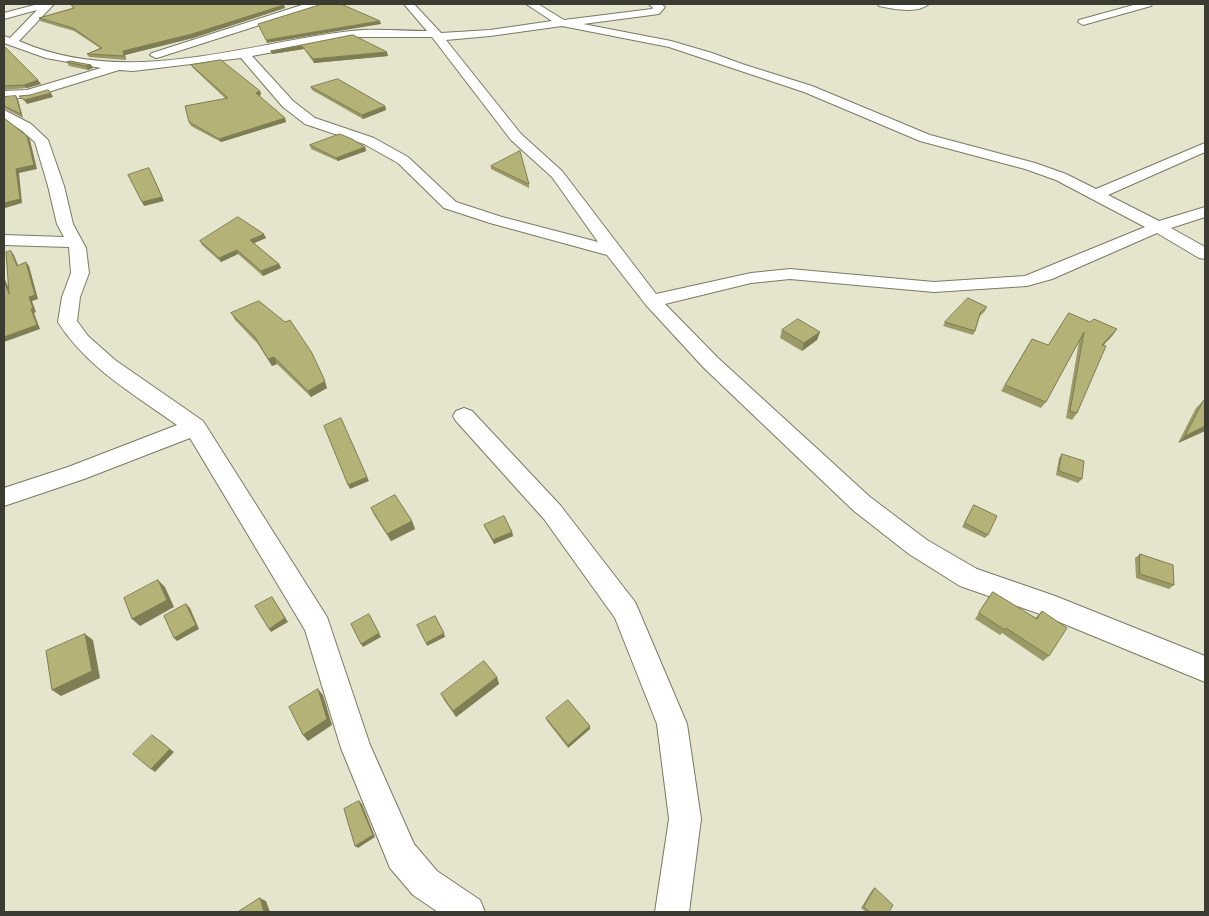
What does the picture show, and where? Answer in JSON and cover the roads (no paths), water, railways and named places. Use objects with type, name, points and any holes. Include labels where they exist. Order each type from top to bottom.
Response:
[{"type":"street","points":[[8,40],[51,4]]},
{"type":"street","points":[[4,16],[51,4]]},
{"type":"street","points":[[4,95],[28,94],[315,4]]},
{"type":"street","points":[[410,4],[437,35],[516,137],[557,174],[612,252],[652,301],[711,363],[862,504],[918,547],[969,578],[1046,604],[1205,669]]},
{"type":"street","points":[[531,4],[562,23],[672,44],[708,54],[738,67],[808,89],[924,138],[1030,166],[1060,177],[1097,194],[1205,254]]},
{"type":"street","points":[[8,40],[56,57],[117,67],[133,67],[244,54],[353,34],[437,35],[490,32],[655,12],[660,7],[654,4]]},
{"type":"street","points":[[883,4],[901,7],[924,4]]},
{"type":"street","points":[[1083,22],[1147,4]]},
{"type":"street","points":[[244,54],[288,104],[310,121],[369,141],[403,160],[450,205],[496,220],[612,252]]},
{"type":"street","points":[[28,94],[4,114],[26,127],[41,140],[56,186],[65,224],[78,248],[80,273],[72,297],[67,322],[74,332],[108,365],[195,427],[317,626],[356,748],[402,856],[425,883],[468,912]]},
{"type":"street","points":[[1097,194],[1205,148]]},
{"type":"street","points":[[652,301],[751,278],[790,274],[934,287],[1028,281],[1046,276],[1158,227],[1205,212]]},
{"type":"street","points":[[4,240],[74,242]]},
{"type":"street","points":[[464,416],[552,512],[626,611],[672,724],[685,819],[672,912]]},
{"type":"street","points":[[4,497],[76,473],[195,427]]}]
